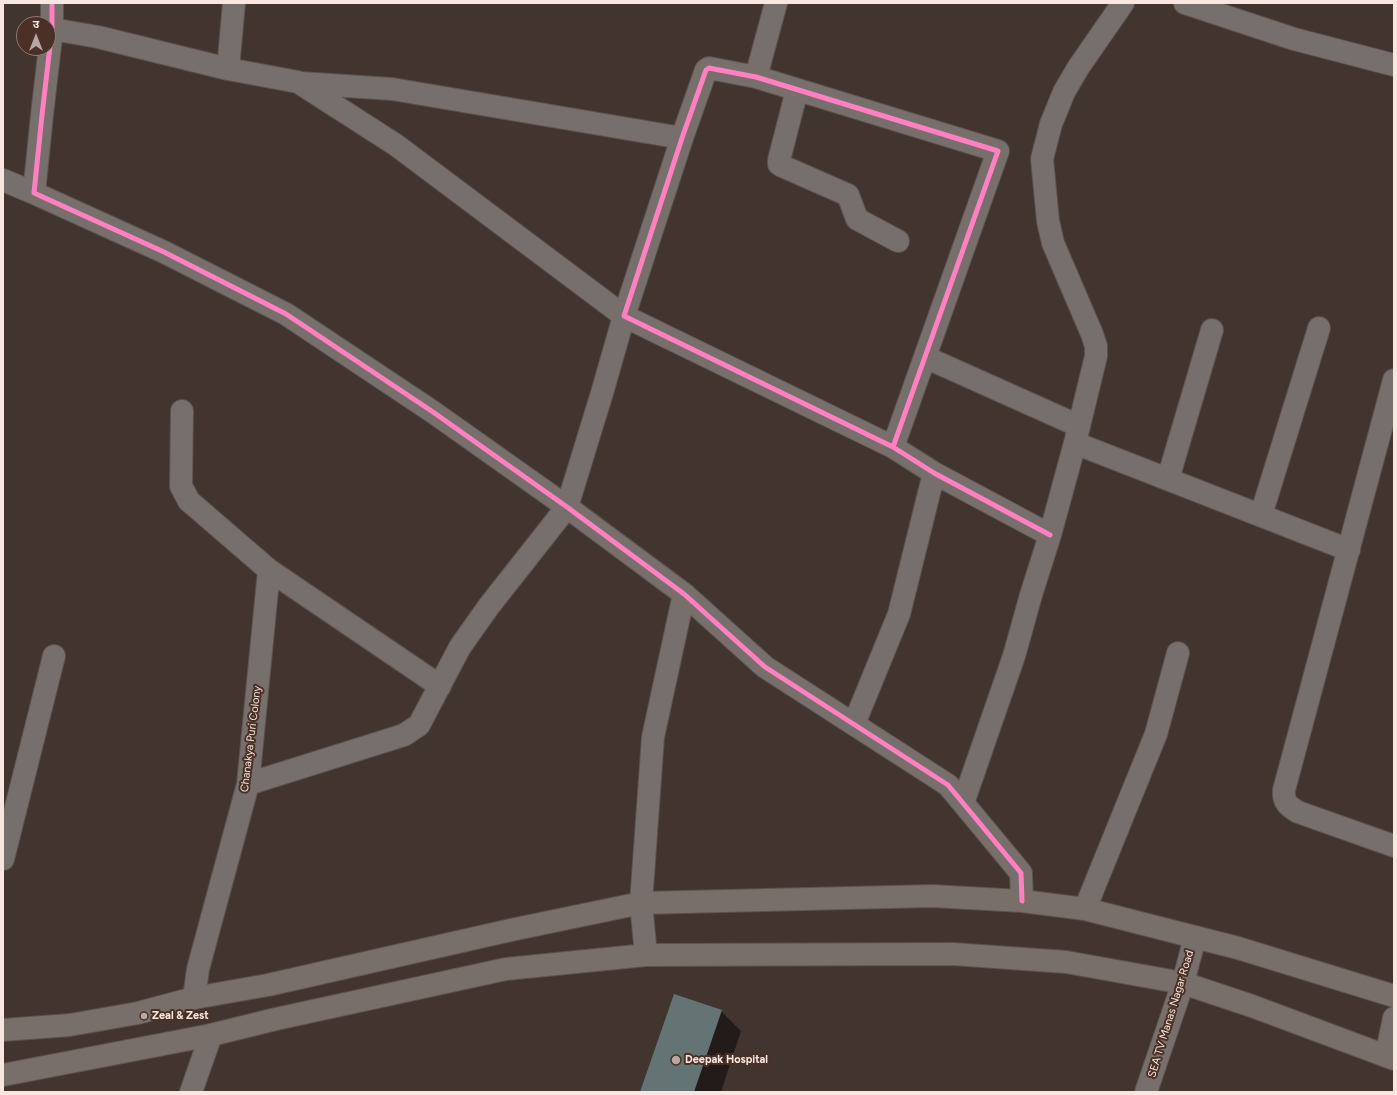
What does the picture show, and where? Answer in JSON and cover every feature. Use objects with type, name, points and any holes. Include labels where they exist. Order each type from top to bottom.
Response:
[{"type":"main road","points":[[3,1030],[70,1025],[138,1013],[194,998],[268,985],[511,930],[641,903],[932,896],[1022,901],[1085,909],[1195,937],[1238,948],[1394,996]]},
{"type":"main road","points":[[3,1075],[211,1035],[276,1019],[506,969],[646,955],[953,954],[1066,962],[1183,983],[1252,1006],[1390,1057]]},
{"type":"street","points":[[52,3],[52,16]]},
{"type":"street","points":[[228,69],[234,3]]},
{"type":"street","points":[[756,77],[776,3]]},
{"type":"street","points":[[963,803],[1014,656],[1050,535],[1077,435],[1096,356],[1096,346],[1092,334],[1053,243],[1048,221],[1042,159],[1051,124],[1064,92],[1078,68],[1123,3]]},
{"type":"street","points":[[1185,3],[1294,39],[1394,65]]},
{"type":"street","points":[[56,30],[98,37],[228,69],[298,82],[392,89],[682,138]]},
{"type":"street","points":[[34,193],[49,56]]},
{"type":"street","points":[[248,784],[404,735],[419,725],[460,647],[489,606],[567,507],[624,316],[682,138],[706,70],[709,68],[756,77],[998,152],[893,447]]},
{"type":"street","points":[[298,82],[396,145],[624,316],[893,447],[934,473],[1050,535]]},
{"type":"street","points":[[797,90],[779,160],[780,164],[848,195],[858,219],[898,241]]},
{"type":"street","points":[[3,180],[164,252],[286,314],[433,412],[567,507],[684,594],[765,667],[948,785],[1021,873],[1022,901]]},
{"type":"street","points":[[1261,515],[1319,328]]},
{"type":"street","points":[[1168,479],[1212,330]]},
{"type":"street","points":[[925,357],[1077,435],[1168,479],[1349,550]]},
{"type":"street","points":[[1394,380],[1284,790],[1284,798],[1289,807],[1298,812],[1394,846]]},
{"type":"street","points":[[182,411],[181,486],[189,501],[269,570],[440,686]]},
{"type":"street","points":[[854,724],[898,614],[934,473]]},
{"type":"street","name":"Chanakya Puri Colony","points":[[194,998],[198,969],[248,784],[269,570]]},
{"type":"street","points":[[646,955],[641,903],[653,737],[684,594]]},
{"type":"street","points":[[1085,909],[1156,734],[1178,653]]},
{"type":"street","points":[[3,859],[54,656]]},
{"type":"street","name":"SEA TV Manas Nagar Road","points":[[1146,1092],[1183,983],[1195,937]]},
{"type":"street","points":[[1390,1057],[1394,1018]]},
{"type":"street","points":[[191,1092],[211,1035]]},
{"type":"building","points":[[674,994],[722,1010],[694,1092],[640,1092]]},
{"type":"cycle path","points":[[52,3],[52,29],[34,193],[164,252],[286,314],[433,412],[567,507],[684,594],[765,667],[948,785],[1021,873],[1022,901]]},
{"type":"cycle path","points":[[893,447],[998,151],[756,77],[709,68],[706,70],[682,138],[624,316],[893,447],[934,473],[1050,535]]},
{"type":"place","name":"Zeal & Zest","points":[[144,1016]]},
{"type":"place","name":"Deepak Hospital","points":[[676,1060]]}]
